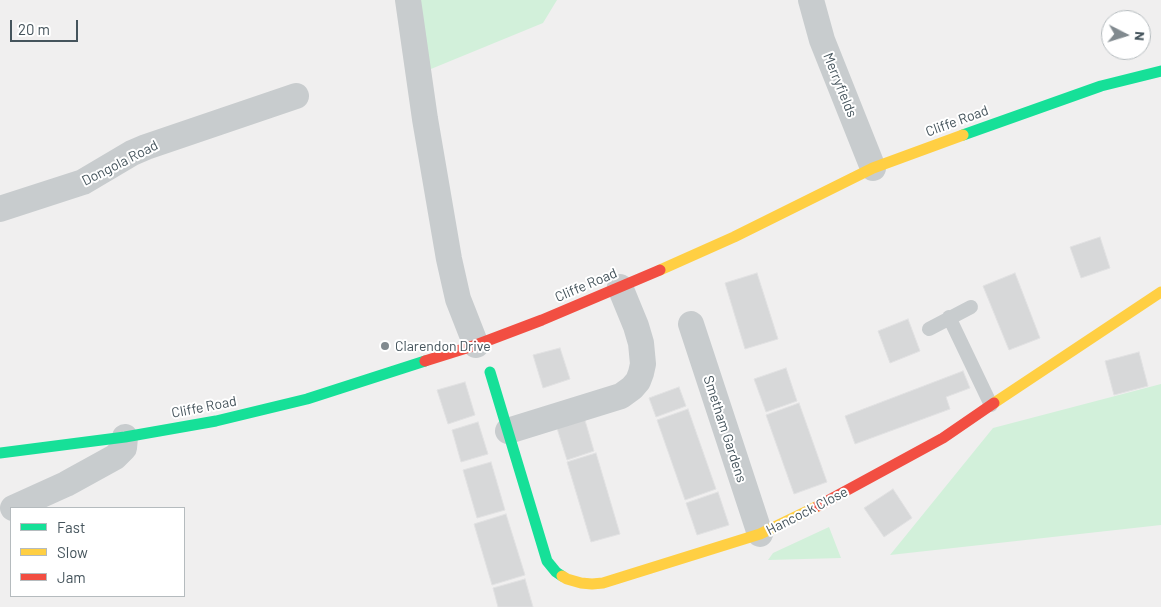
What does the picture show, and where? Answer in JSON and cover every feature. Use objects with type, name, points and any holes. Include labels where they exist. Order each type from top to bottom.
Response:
[{"type":"street","points":[[408,0],[425,119],[449,259],[458,299],[476,344]]},
{"type":"street","name":"Merryfields","points":[[811,0],[822,40],[873,168]]},
{"type":"street","name":"Cliffe Road","points":[[0,453],[125,437],[216,422],[308,399],[476,344],[542,320],[647,276],[873,168],[940,142],[1101,86],[1161,71]]},
{"type":"street","name":"Dongola Road","points":[[0,209],[83,182],[146,146],[296,96]]},
{"type":"street","points":[[508,431],[620,396],[632,388],[638,381],[644,364],[641,343],[620,286]]},
{"type":"street","name":"Hancock Close","points":[[490,372],[547,561],[556,572],[567,579],[581,583],[603,583],[760,534],[811,510],[943,438],[1161,292]]},
{"type":"street","name":"Smetham Gardens","points":[[691,324],[760,534]]},
{"type":"street","points":[[16,507],[111,460],[124,448],[125,437]]},
{"type":"lane","points":[[929,329],[972,307]]},
{"type":"lane","points":[[949,318],[991,405]]},
{"type":"green space","points":[[416,0],[557,0],[543,23],[426,71]]},
{"type":"green space","points":[[1161,384],[1161,525],[890,555],[993,428]]},
{"type":"green space","points":[[829,527],[841,558],[768,560],[773,553]]},
{"type":"building","points":[[1100,237],[1110,268],[1081,278],[1070,247]]},
{"type":"building","points":[[757,273],[778,339],[745,349],[725,283]]},
{"type":"building","points":[[1015,273],[1040,338],[1009,350],[983,286]]},
{"type":"building","points":[[908,319],[920,351],[890,363],[878,331]]},
{"type":"building","points":[[560,348],[570,379],[543,388],[533,355]]},
{"type":"building","points":[[1139,352],[1148,386],[1114,395],[1105,361]]},
{"type":"building","points":[[786,368],[797,401],[766,412],[754,379]]},
{"type":"building","points":[[963,371],[970,388],[946,397],[950,409],[855,444],[845,416]]},
{"type":"building","points":[[465,382],[475,415],[448,424],[437,390]]},
{"type":"building","points":[[679,387],[686,406],[656,417],[649,398]]},
{"type":"building","points":[[799,403],[827,482],[794,494],[766,415]]},
{"type":"building","points":[[688,409],[716,489],[685,500],[657,420]]},
{"type":"building","points":[[584,417],[594,451],[567,460],[556,425]]},
{"type":"building","points":[[478,422],[488,454],[461,462],[452,430]]},
{"type":"building","points":[[596,453],[620,534],[591,542],[567,462]]},
{"type":"building","points":[[491,462],[505,510],[477,518],[463,470]]},
{"type":"building","points":[[893,489],[912,518],[884,537],[864,508]]},
{"type":"building","points":[[718,492],[729,525],[697,535],[686,503]]},
{"type":"building","points":[[506,514],[525,575],[492,585],[474,524]]},
{"type":"building","points":[[525,579],[533,607],[498,607],[493,588]]},
{"type":"traffic: fast","points":[[963,135],[1101,86],[1161,71]]},
{"type":"traffic: fast","points":[[0,453],[125,437],[216,421],[307,399],[425,361]]},
{"type":"traffic: fast","points":[[490,372],[547,561],[562,576]]},
{"type":"traffic: slow","points":[[660,270],[734,237],[873,168],[963,135]]},
{"type":"traffic: slow","points":[[994,403],[1161,292]]},
{"type":"traffic: slow","points":[[562,576],[581,583],[603,583],[760,534],[818,506]]},
{"type":"traffic: jam","points":[[425,361],[476,345],[542,320],[660,270]]},
{"type":"traffic: jam","points":[[818,506],[943,438],[994,403]]},
{"type":"place","name":"Clarendon Drive","points":[[385,346]]}]
